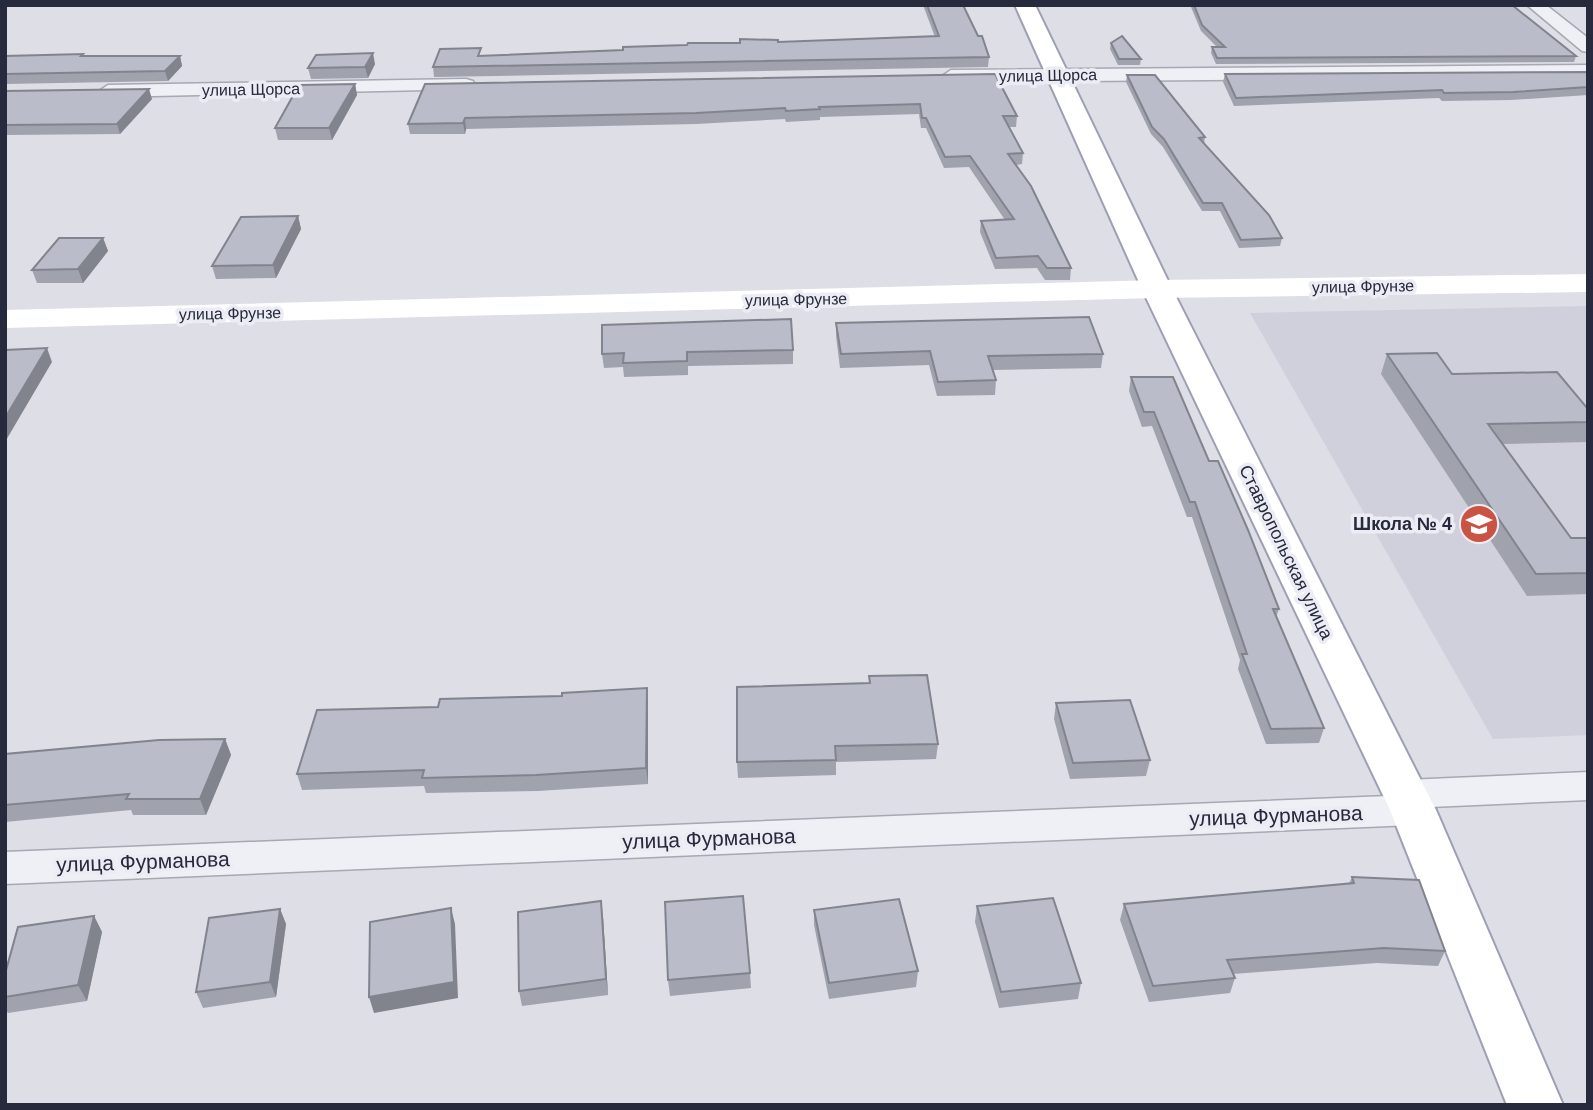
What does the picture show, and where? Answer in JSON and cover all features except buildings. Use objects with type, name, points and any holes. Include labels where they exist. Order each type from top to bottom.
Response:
[{"type":"main road","name":"Ставропольская улица","points":[[1026,5],[1157,289],[1409,802],[1535,1105]]},
{"type":"main road","name":"улица Фрунзе","points":[[5,319],[1157,289],[1588,283]]},
{"type":"street","points":[[1535,5],[1588,47]]},
{"type":"street","name":"улица Щорса","points":[[934,76],[1588,71]]},
{"type":"street","name":"улица Щорса","points":[[88,92],[490,84]]},
{"type":"street","name":"улица Фурманова","points":[[5,868],[1409,802],[1588,786]]},
{"type":"shaded area","name":"Школа № 4","points":[[1588,306],[1588,735],[1493,739],[1250,313]]},
{"type":"place","name":"Школа № 4","points":[[1479,524]]}]
